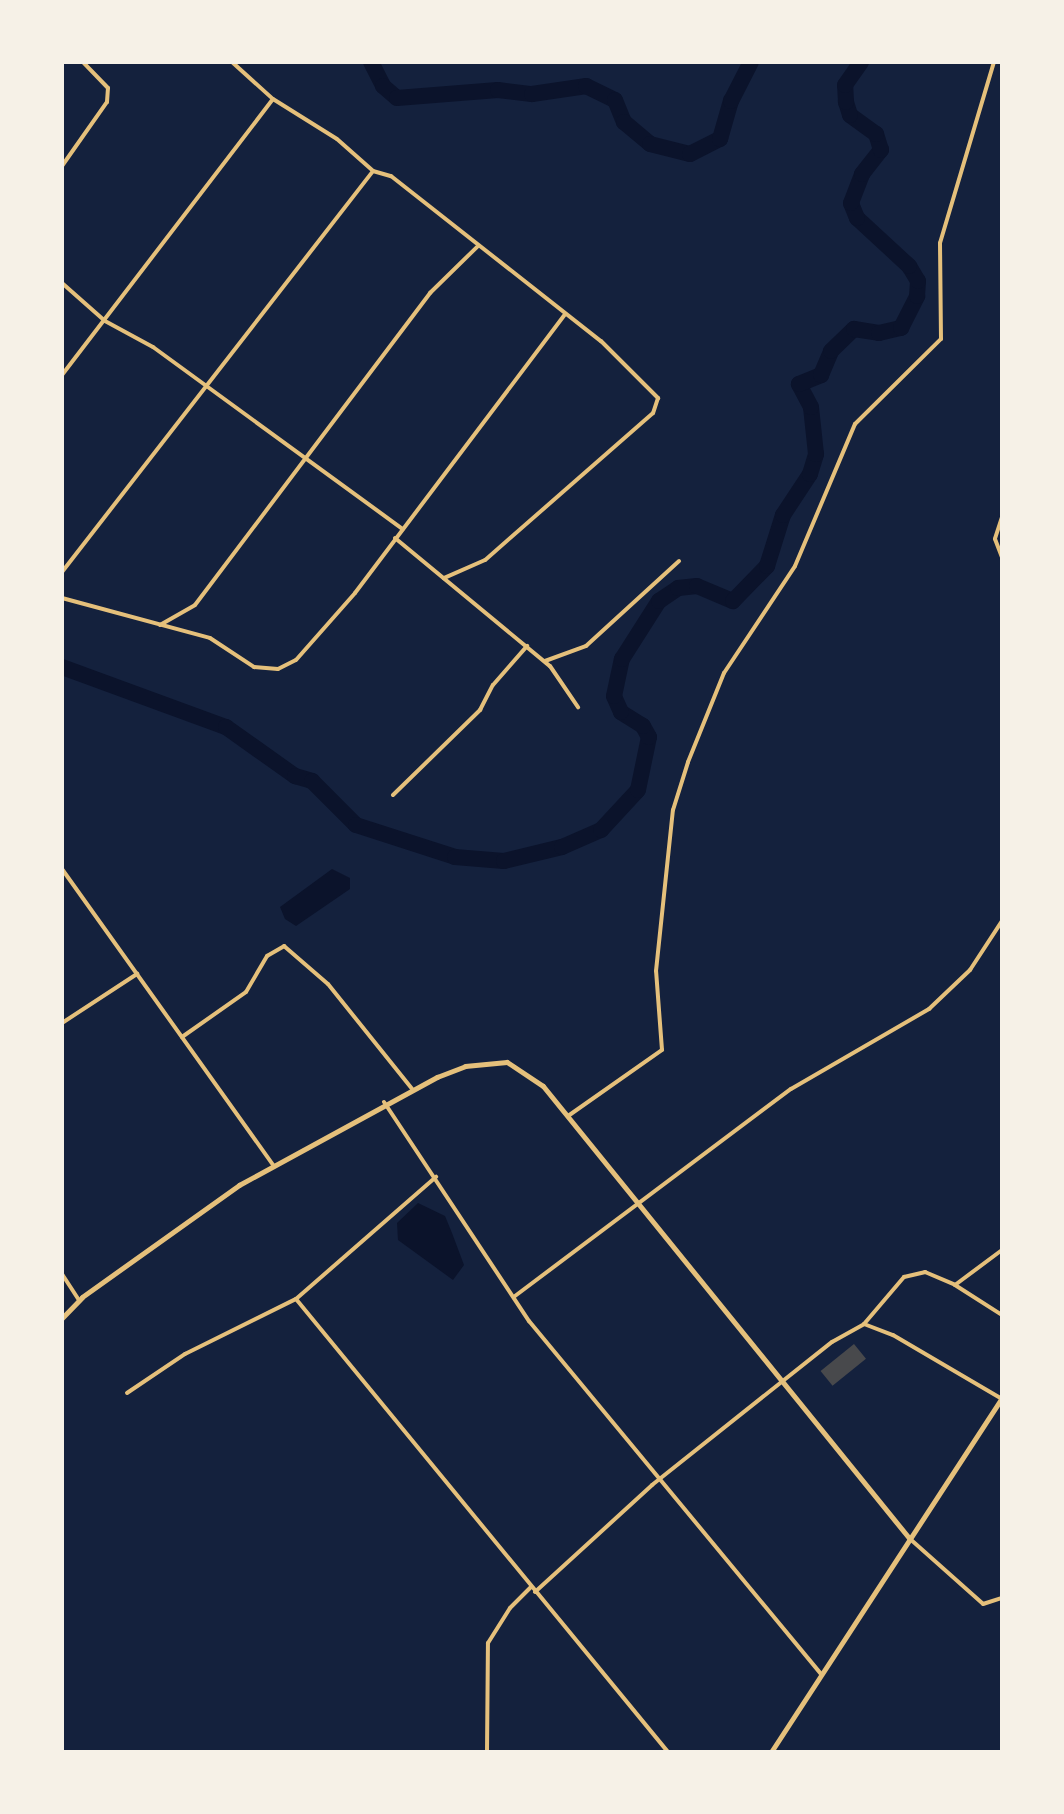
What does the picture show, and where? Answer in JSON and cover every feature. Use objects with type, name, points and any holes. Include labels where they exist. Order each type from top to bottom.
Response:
[{"type":"street","points":[[62,166],[107,102],[108,88],[83,62]]},
{"type":"street","points":[[232,62],[273,99],[337,139],[373,171],[391,176],[565,314],[654,390],[658,405],[485,560],[444,578]]},
{"type":"street","points":[[568,1116],[662,1050],[656,971],[673,810],[688,762],[724,673],[795,566],[845,440],[862,416],[941,339],[940,243],[994,62]]},
{"type":"street","points":[[62,375],[273,99]]},
{"type":"street","points":[[62,572],[373,171]]},
{"type":"street","points":[[160,625],[195,605],[443,277],[477,247]]},
{"type":"street","points":[[62,283],[105,321],[153,347],[202,388],[307,458],[403,529]]},
{"type":"street","points":[[62,598],[210,638],[254,667],[278,669],[296,660],[403,529],[565,314]]},
{"type":"street","points":[[1002,517],[995,539],[1002,557]]},
{"type":"street","points":[[395,538],[544,661],[567,684],[578,707]]},
{"type":"street","points":[[544,661],[586,646],[679,561]]},
{"type":"street","points":[[393,795],[480,710],[493,685],[527,646]]},
{"type":"street","points":[[62,869],[273,1165]]},
{"type":"street","points":[[515,1296],[791,1089],[929,1009],[970,970],[1002,921]]},
{"type":"street","points":[[182,1037],[246,992],[267,956],[284,946],[328,984],[412,1089]]},
{"type":"street","points":[[62,1023],[137,974]]},
{"type":"street","points":[[62,1318],[79,1300],[273,1165],[412,1089],[465,1066],[507,1062],[543,1086],[909,1538],[983,1604],[1002,1598]]},
{"type":"street","points":[[384,1102],[529,1321],[663,1478],[821,1674]]},
{"type":"street","points":[[127,1393],[185,1354],[296,1299],[436,1177]]},
{"type":"street","points":[[955,1285],[1002,1250]]},
{"type":"street","points":[[535,1592],[663,1478],[832,1342],[864,1324],[904,1277],[925,1272],[955,1285],[1002,1315]]},
{"type":"street","points":[[62,1274],[79,1300]]},
{"type":"street","points":[[296,1299],[668,1752]]},
{"type":"street","points":[[771,1752],[1002,1398],[893,1335],[864,1324]]},
{"type":"street","points":[[487,1752],[488,1643],[510,1608],[531,1587]]},
{"type":"water","points":[[332,869],[350,878],[350,889],[296,926],[285,919],[280,907]]},
{"type":"water","points":[[418,1203],[445,1216],[464,1265],[453,1280],[398,1240],[397,1223]]},
{"type":"building","points":[[854,1344],[866,1359],[833,1386],[821,1371]]},
{"type":"waterway","points":[[371,62],[383,86],[397,98],[498,90],[532,94],[586,86],[615,100],[624,122],[650,144],[690,154],[720,139],[731,101],[751,62]]},
{"type":"waterway","points":[[62,667],[226,727],[295,776],[312,781],[356,825],[455,857],[504,861],[562,847],[601,830],[638,790],[649,737],[643,726],[621,712],[614,696],[622,659],[659,601],[678,588],[697,586],[733,601],[767,566],[783,515],[810,474],[816,454],[811,407],[799,384],[821,375],[831,351],[854,329],[879,333],[901,328],[917,296],[918,281],[909,266],[857,218],[851,203],[862,174],[881,150],[876,134],[850,115],[846,102],[845,85],[861,62]]}]
